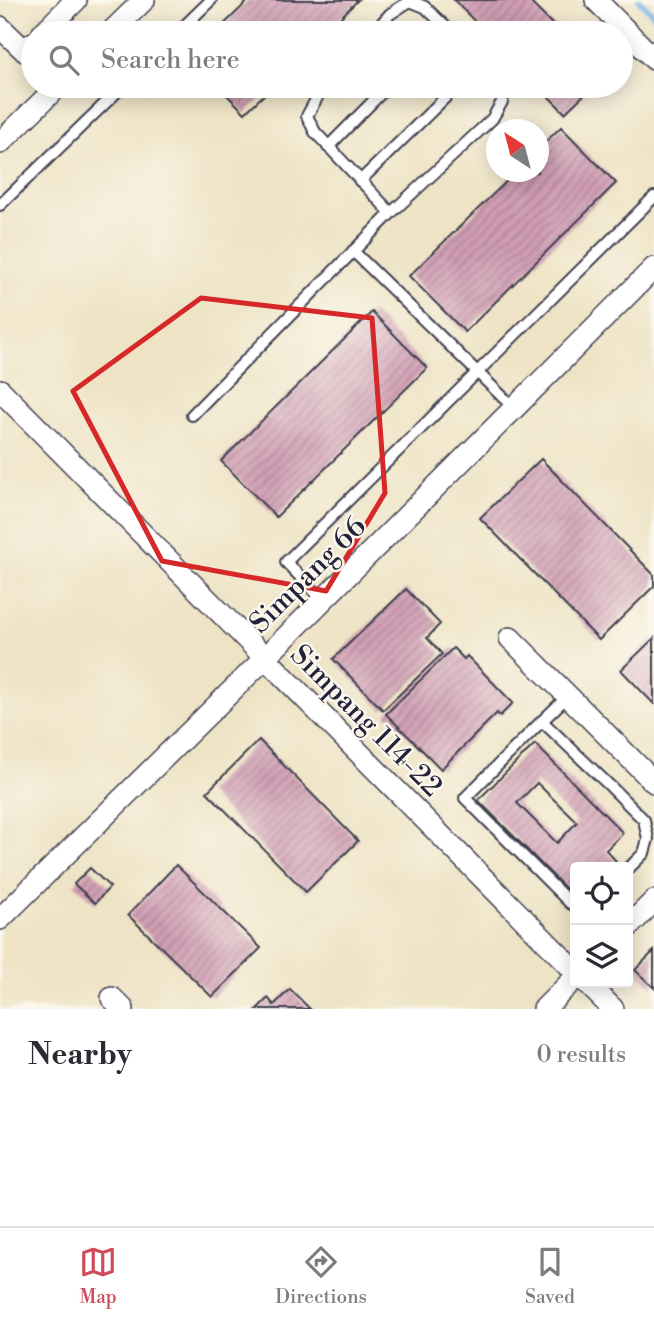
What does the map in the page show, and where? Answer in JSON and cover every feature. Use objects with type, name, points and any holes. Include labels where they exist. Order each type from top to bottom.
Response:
[{"type":"street","points":[[55,21],[76,0]]},
{"type":"street","points":[[122,21],[144,0]]},
{"type":"street","points":[[596,0],[617,21]]},
{"type":"street","points":[[0,27],[21,47]]},
{"type":"street","points":[[633,38],[654,59]]},
{"type":"street","points":[[0,143],[46,98]]},
{"type":"street","name":"Simpang 66","points":[[0,919],[654,268]]},
{"type":"street","name":"Simpang 114-22","points":[[0,390],[570,966]]},
{"type":"street","points":[[510,638],[654,782]]},
{"type":"street","points":[[630,925],[654,901]]},
{"type":"street","points":[[544,1009],[570,983]]},
{"type":"street","points":[[592,988],[613,1009]]},
{"type":"lane","points":[[189,21],[211,0]]},
{"type":"lane","points":[[384,21],[410,1],[425,7],[437,21]]},
{"type":"lane","points":[[0,205],[111,98]]},
{"type":"lane","points":[[317,98],[307,116],[315,132],[391,213]]},
{"type":"lane","points":[[328,147],[376,98]]},
{"type":"lane","points":[[360,181],[445,98]]},
{"type":"lane","points":[[192,415],[391,213],[492,119],[503,98]]},
{"type":"lane","points":[[323,600],[286,562],[654,197]]},
{"type":"lane","points":[[353,251],[514,408]]},
{"type":"lane","points":[[568,696],[465,798],[570,903]]},
{"type":"lane","points":[[542,721],[644,820],[648,839],[645,853],[633,864]]},
{"type":"lane","points":[[645,853],[654,863]]},
{"type":"highlighted area","points":[[201,298],[372,318],[385,493],[326,591],[162,561],[73,391]]},
{"type":"building","points":[[249,0],[358,0],[337,21],[227,21]]},
{"type":"building","points":[[454,0],[528,0],[549,21],[474,21]]},
{"type":"building","points":[[230,98],[261,98],[245,113]]},
{"type":"building","points":[[550,98],[581,98],[565,113]]},
{"type":"building","points":[[561,127],[616,183],[465,332],[409,276],[506,182],[549,182],[549,138]]},
{"type":"building","points":[[372,312],[427,368],[276,517],[221,461]]},
{"type":"building","points":[[541,459],[654,575],[654,586],[599,640],[480,518]]},
{"type":"building","points":[[406,589],[440,624],[427,638],[442,654],[383,710],[333,659]]},
{"type":"building","points":[[654,638],[654,704],[621,670]]},
{"type":"building","points":[[453,648],[464,659],[467,656],[513,703],[500,716],[497,713],[441,769],[386,714]]},
{"type":"building","points":[[259,740],[358,841],[306,892],[207,792]]},
{"type":"building","points":[[535,744],[623,833],[606,850],[615,862],[570,862],[570,885],[566,889],[478,800]],"holes":[[[537,783],[577,822],[557,843],[517,803]]]},
{"type":"building","points":[[176,865],[261,948],[212,997],[128,915]]},
{"type":"building","points":[[90,868],[110,887],[95,903],[74,884]]},
{"type":"building","points":[[654,951],[654,988],[635,970]]},
{"type":"building","points":[[290,989],[310,1009],[257,1009],[268,998],[274,1005]]},
{"type":"waterway","points":[[639,0],[654,15]]}]
